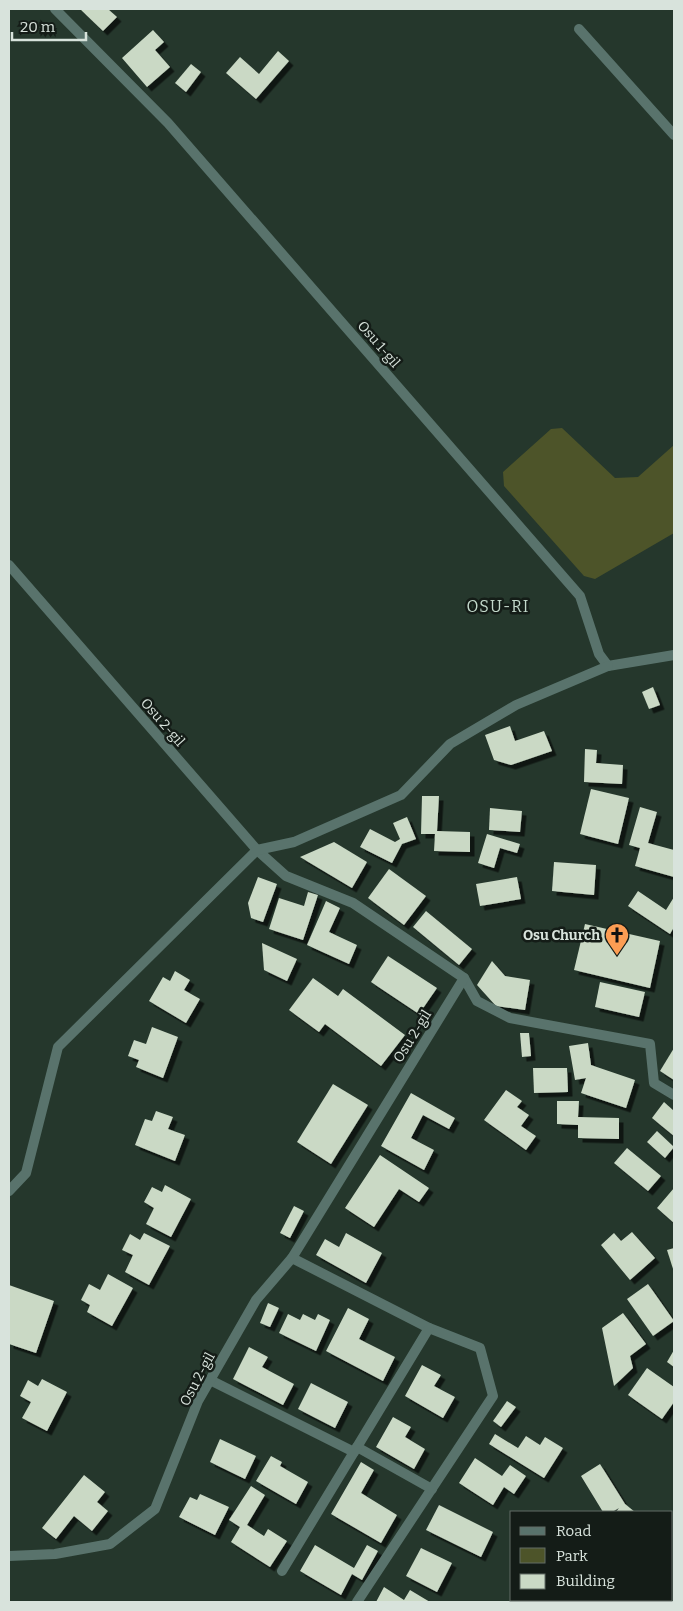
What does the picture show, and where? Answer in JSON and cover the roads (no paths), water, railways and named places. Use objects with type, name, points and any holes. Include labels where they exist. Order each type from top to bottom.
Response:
[{"type":"street","name":"Osu 1-gil","points":[[55,9],[168,123],[580,596],[599,654],[608,666]]},
{"type":"street","points":[[579,29],[674,135]]},
{"type":"street","name":"Osu 2-gil","points":[[9,565],[257,850],[286,876],[353,903],[464,978],[292,1258],[256,1300],[198,1401],[155,1509],[110,1544],[55,1554],[9,1556]]},
{"type":"street","points":[[9,1192],[26,1173],[58,1047],[257,850],[294,842],[401,795],[450,744],[516,705],[608,666],[674,655]]},
{"type":"street","points":[[464,978],[477,1001],[510,1018],[650,1044],[654,1083],[674,1095]]},
{"type":"street","points":[[292,1258],[429,1328],[480,1348],[493,1396],[358,1602]]},
{"type":"street","points":[[282,1571],[429,1328]]},
{"type":"street","points":[[210,1380],[356,1450],[432,1489]]},
{"type":"place","name":"Osu Church","points":[[617,956]]},
{"type":"district","name":"OSU-RI","points":[[498,606]]}]
